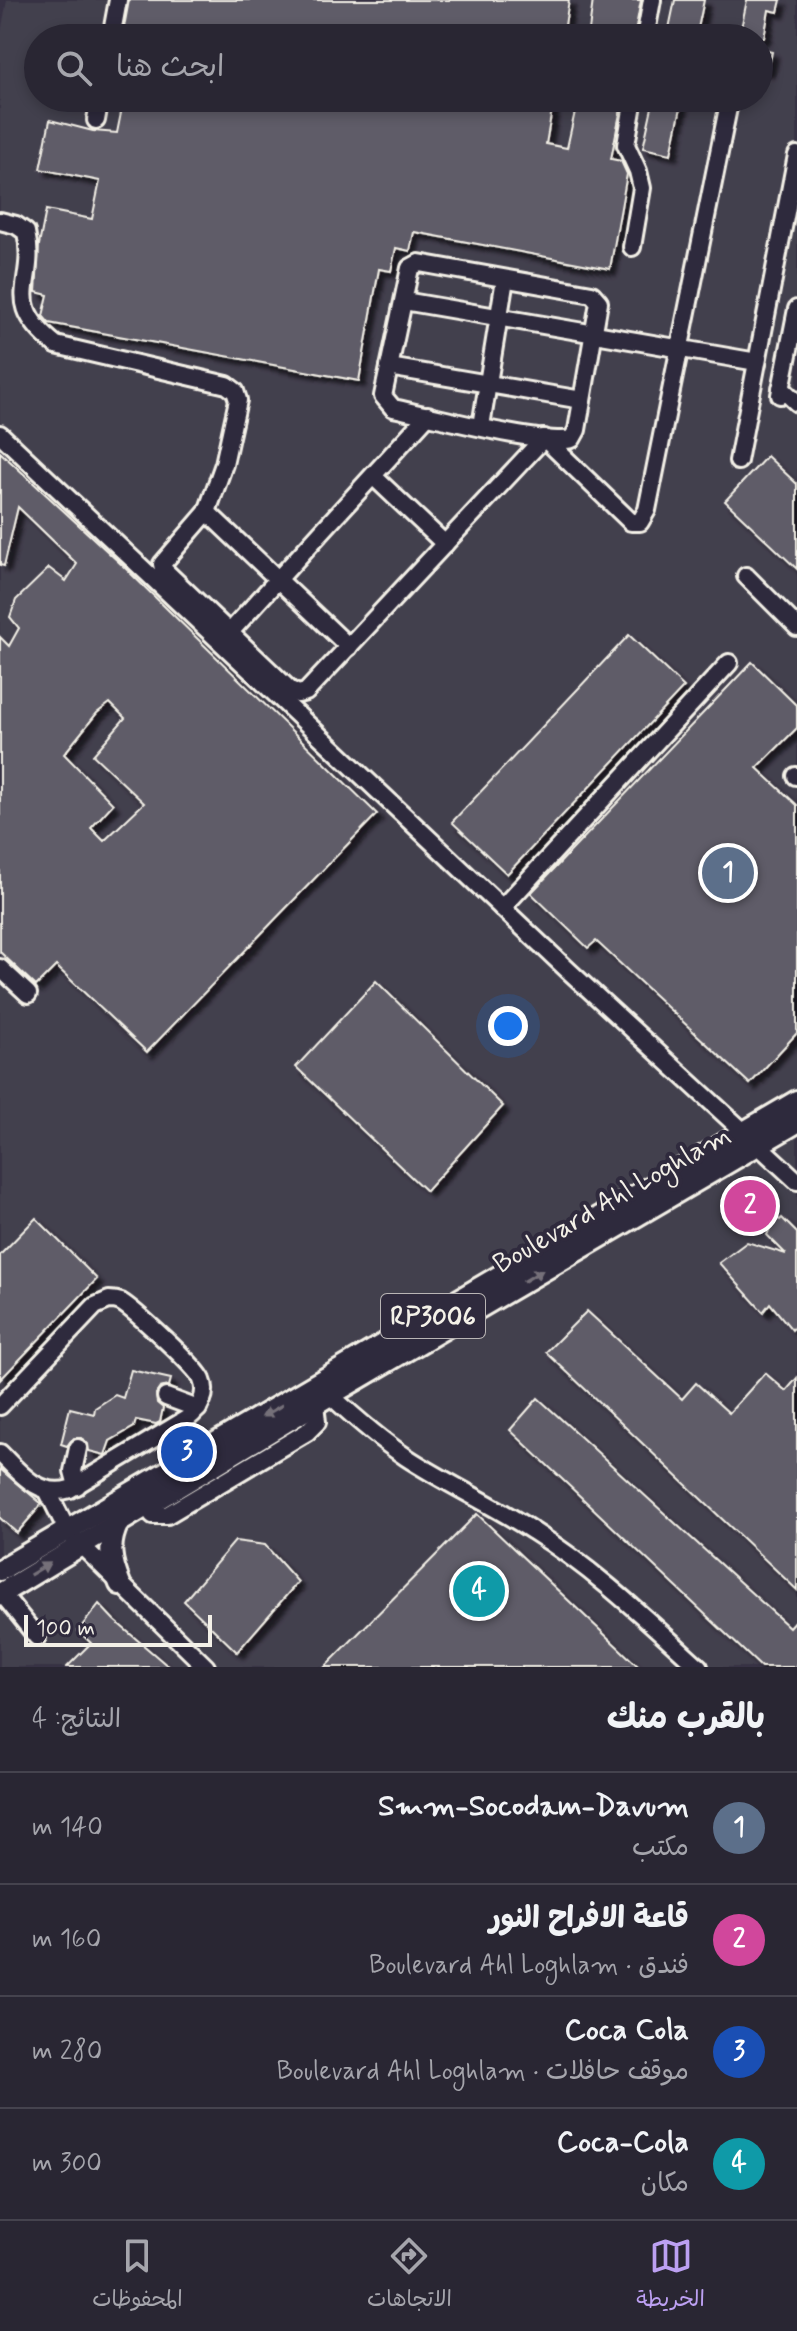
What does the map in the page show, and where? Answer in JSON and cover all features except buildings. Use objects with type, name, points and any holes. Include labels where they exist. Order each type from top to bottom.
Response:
[{"type":"main road","name":"Boulevard Ahl Loghlam","points":[[0,1570],[118,1523],[484,1295],[751,1138],[797,1101]]},
{"type":"main road","name":"Boulevard Ahl Loghlam","points":[[751,1138],[797,1122]]},
{"type":"main road","name":"Boulevard Ahl Loghlam","points":[[0,1592],[74,1538],[322,1394]]},
{"type":"main road","points":[[118,1523],[112,1538],[111,1554],[120,1584]]},
{"type":"street","points":[[114,24],[118,0]]},
{"type":"street","points":[[648,24],[652,0]]},
{"type":"street","points":[[96,120],[97,112]]},
{"type":"street","points":[[632,112],[626,145],[642,188],[632,247]]},
{"type":"street","points":[[544,438],[631,522],[640,522],[647,510],[727,112]]},
{"type":"street","points":[[738,461],[797,155]]},
{"type":"street","points":[[0,221],[16,225],[26,232],[29,247],[24,296],[26,314],[38,331],[56,345],[227,385],[235,391],[238,400],[224,464],[207,512],[162,564],[163,569],[290,690],[298,694],[306,692],[544,438]]},
{"type":"street","points":[[414,264],[592,294],[599,302],[577,430],[572,439],[544,438],[393,408],[383,396],[404,301],[410,268],[414,264]]},
{"type":"street","points":[[481,426],[505,279]]},
{"type":"street","points":[[404,301],[757,362]]},
{"type":"street","points":[[797,309],[780,392],[797,403]]},
{"type":"street","points":[[389,367],[582,400]]},
{"type":"street","points":[[230,632],[428,415]]},
{"type":"street","points":[[0,434],[502,908],[797,1181]]},
{"type":"street","points":[[373,476],[445,544]]},
{"type":"street","points":[[207,512],[349,647]]},
{"type":"street","points":[[746,576],[797,627]]},
{"type":"street","points":[[502,908],[729,663]]},
{"type":"street","points":[[0,968],[28,994]]},
{"type":"street","points":[[0,1406],[95,1306],[109,1300],[124,1304],[194,1367],[204,1389],[198,1409],[188,1418],[77,1486],[63,1491],[47,1490],[32,1483],[0,1453]]},
{"type":"street","points":[[322,1394],[409,1459],[510,1516],[564,1552],[641,1614],[699,1667]]},
{"type":"street","points":[[166,1397],[198,1409]]},
{"type":"street","points":[[77,1486],[73,1471],[78,1448]]},
{"type":"street","points":[[47,1490],[74,1538],[206,1667]]},
{"type":"street","points":[[0,1592],[37,1637]]},
{"type":"shaded area","points":[[7,0],[797,0],[797,1667],[0,1667],[0,37]]},
{"type":"place","name":"Smm-Socodam-Davum","points":[[728,873]]},
{"type":"place","name":"قاعة الافراح النور","points":[[750,1206]]},
{"type":"place","name":"Coca Cola","points":[[187,1452]]},
{"type":"place","name":"Coca-Cola","points":[[479,1591]]}]
